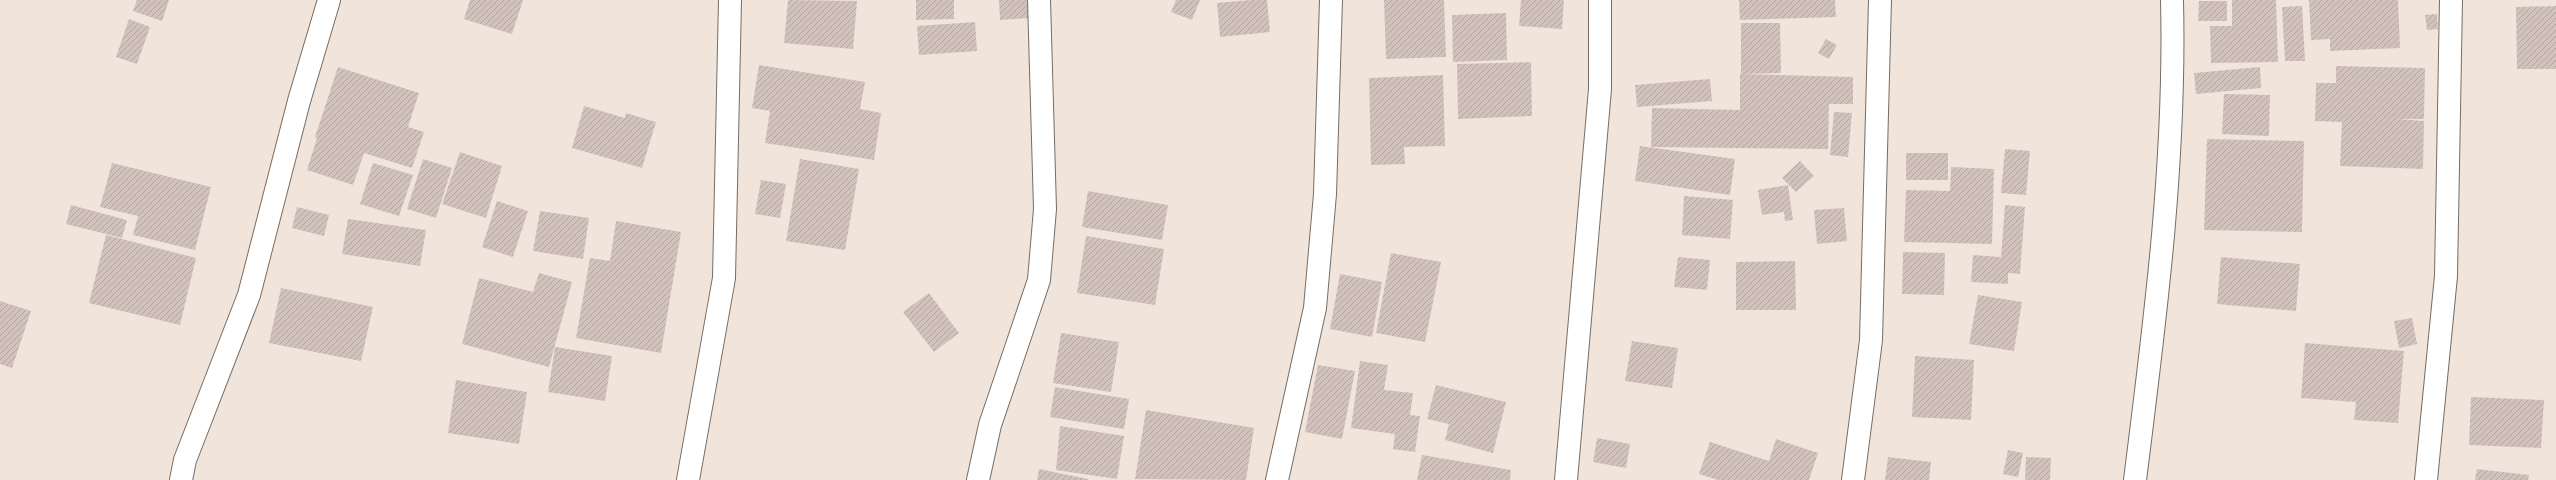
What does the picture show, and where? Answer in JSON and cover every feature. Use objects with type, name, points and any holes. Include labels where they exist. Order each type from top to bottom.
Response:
[{"type":"street","points":[[181,480],[185,460],[249,295],[299,101],[329,0]]},
{"type":"street","points":[[688,480],[724,278],[730,0]]},
{"type":"street","points":[[978,480],[990,425],[1039,280],[1046,210],[1039,0]]},
{"type":"street","points":[[1277,480],[1315,308],[1325,194],[1331,0]]},
{"type":"street","points":[[1566,480],[1600,89],[1600,0]]},
{"type":"street","points":[[1853,480],[1871,340],[1880,0]]},
{"type":"street","points":[[2135,480],[2166,212],[2173,35],[2172,0]]},
{"type":"street","points":[[2426,480],[2446,276],[2451,0]]},
{"type":"building","points":[[137,0],[169,0],[162,21],[133,11]]},
{"type":"building","points":[[470,0],[523,0],[512,34],[464,19]]},
{"type":"building","points":[[788,0],[857,1],[853,49],[784,43]]},
{"type":"building","points":[[916,0],[954,0],[954,19],[916,20]]},
{"type":"building","points":[[999,0],[1028,0],[1029,18],[1000,20]]},
{"type":"building","points":[[1176,0],[1200,0],[1192,20],[1171,12]]},
{"type":"building","points":[[1267,0],[1270,32],[1220,37],[1217,3]]},
{"type":"building","points":[[1384,0],[1444,0],[1446,57],[1386,59]]},
{"type":"building","points":[[1521,0],[1564,0],[1562,29],[1519,26]]},
{"type":"building","points":[[1739,0],[1835,0],[1836,17],[1740,20]]},
{"type":"building","points":[[2232,0],[2276,0],[2278,62],[2211,63],[2210,26],[2232,26]]},
{"type":"building","points":[[2309,0],[2398,0],[2400,48],[2330,51],[2330,39],[2311,40]]},
{"type":"building","points":[[2199,1],[2227,1],[2227,21],[2198,21]]},
{"type":"building","points":[[2302,6],[2305,61],[2285,61],[2282,7]]},
{"type":"building","points":[[2556,6],[2556,69],[2517,69],[2516,7]]},
{"type":"building","points":[[1506,13],[1507,60],[1453,62],[1452,15]]},
{"type":"building","points":[[2437,14],[2438,29],[2427,30],[2425,15]]},
{"type":"building","points":[[129,19],[150,27],[137,64],[116,57]]},
{"type":"building","points":[[975,22],[977,51],[919,55],[917,26]]},
{"type":"building","points":[[1741,23],[1780,23],[1781,73],[1741,74]]},
{"type":"building","points":[[1826,39],[1837,45],[1829,59],[1818,53]]},
{"type":"building","points":[[1531,62],[1532,116],[1458,119],[1457,64]]},
{"type":"building","points":[[759,65],[865,82],[860,109],[881,113],[874,160],[765,143],[770,111],[752,108]]},
{"type":"building","points":[[2336,66],[2425,68],[2424,119],[2397,119],[2424,121],[2423,169],[2340,166],[2342,122],[2315,121],[2316,83],[2336,83]]},
{"type":"building","points":[[338,67],[419,93],[408,127],[424,132],[412,168],[364,153],[353,185],[307,170],[317,138],[315,137]]},
{"type":"building","points":[[2260,67],[2261,88],[2196,94],[2194,73]]},
{"type":"building","points":[[1740,74],[1853,77],[1853,104],[1829,104],[1828,149],[1651,147],[1652,108],[1740,110]]},
{"type":"building","points":[[1443,75],[1445,146],[1404,147],[1405,164],[1371,165],[1369,78]]},
{"type":"building","points":[[1710,79],[1712,101],[1637,107],[1635,85]]},
{"type":"building","points":[[2224,94],[2270,95],[2269,136],[2222,134]]},
{"type":"building","points":[[584,106],[625,118],[626,113],[656,122],[642,168],[572,148]]},
{"type":"building","points":[[1834,112],[1852,113],[1848,157],[1830,155]]},
{"type":"building","points":[[2207,139],[2304,141],[2302,232],[2204,230]]},
{"type":"building","points":[[1640,146],[1735,159],[1730,195],[1635,181]]},
{"type":"building","points":[[2005,149],[2030,151],[2026,195],[2001,193]]},
{"type":"building","points":[[460,152],[502,166],[486,218],[442,204]]},
{"type":"building","points":[[1906,153],[1948,153],[1948,180],[1906,180]]},
{"type":"building","points":[[423,159],[452,168],[436,218],[407,209]]},
{"type":"building","points":[[800,159],[859,169],[845,250],[786,241]]},
{"type":"building","points":[[1800,161],[1814,176],[1796,192],[1782,178]]},
{"type":"building","points":[[112,163],[211,187],[195,250],[133,235],[138,216],[100,207]]},
{"type":"building","points":[[373,163],[413,175],[399,216],[360,204]]},
{"type":"building","points":[[1951,167],[1994,169],[1992,244],[1904,242],[1906,190],[1950,191]]},
{"type":"building","points":[[761,180],[786,184],[780,218],[755,214]]},
{"type":"building","points":[[1788,185],[1793,220],[1785,221],[1784,212],[1762,215],[1758,190]]},
{"type":"building","points":[[1088,191],[1168,205],[1162,240],[1082,227]]},
{"type":"building","points":[[1684,196],[1733,200],[1730,239],[1682,235]]},
{"type":"building","points":[[497,201],[528,211],[513,257],[482,247]]},
{"type":"building","points":[[71,205],[127,220],[122,238],[66,224]]},
{"type":"building","points":[[2005,205],[2025,207],[2020,274],[2008,273],[2008,284],[1971,282],[1973,255],[2001,257]]},
{"type":"building","points":[[297,207],[329,215],[324,236],[292,228]]},
{"type":"building","points":[[1844,208],[1847,241],[1817,244],[1814,210]]},
{"type":"building","points":[[540,211],[589,218],[583,259],[533,251]]},
{"type":"building","points":[[348,219],[426,230],[420,266],[342,254]]},
{"type":"building","points":[[616,221],[681,232],[661,353],[576,338],[590,258],[610,261]]},
{"type":"building","points":[[106,235],[196,258],[180,325],[89,303]]},
{"type":"building","points":[[1086,236],[1164,249],[1155,305],[1077,293]]},
{"type":"building","points":[[1903,252],[1945,253],[1944,295],[1902,294]]},
{"type":"building","points":[[1391,253],[1441,262],[1425,342],[1376,333]]},
{"type":"building","points":[[1678,257],[1710,260],[1707,290],[1674,287]]},
{"type":"building","points":[[2221,257],[2300,264],[2296,311],[2217,304]]},
{"type":"building","points":[[1795,261],[1796,310],[1736,310],[1736,262]]},
{"type":"building","points":[[539,273],[572,282],[549,367],[462,344],[479,278],[533,292]]},
{"type":"building","points":[[1340,274],[1382,282],[1372,337],[1330,329]]},
{"type":"building","points":[[281,288],[373,307],[361,361],[269,343]]},
{"type":"building","points":[[929,293],[959,333],[934,352],[903,312]]},
{"type":"building","points":[[1978,295],[2022,302],[2014,351],[1969,344]]},
{"type":"building","points":[[0,301],[31,311],[12,368],[0,364]]},
{"type":"building","points":[[2412,318],[2417,344],[2399,348],[2394,321]]},
{"type":"building","points":[[1061,333],[1119,342],[1111,392],[1053,383]]},
{"type":"building","points":[[1632,341],[1678,348],[1672,388],[1625,381]]},
{"type":"building","points":[[2305,343],[2404,351],[2398,423],[2354,420],[2356,402],[2301,398]]},
{"type":"building","points":[[555,347],[612,356],[605,401],[548,392]]},
{"type":"building","points":[[1915,356],[1974,360],[1971,420],[1912,417]]},
{"type":"building","points":[[1360,361],[1388,365],[1384,390],[1413,393],[1410,415],[1420,416],[1415,452],[1393,449],[1395,434],[1351,428]]},
{"type":"building","points":[[1318,365],[1355,371],[1342,439],[1305,432]]},
{"type":"building","points":[[456,380],[527,392],[519,444],[448,433]]},
{"type":"building","points":[[1436,385],[1506,402],[1493,453],[1445,440],[1449,424],[1427,419]]},
{"type":"building","points":[[1055,387],[1129,399],[1124,429],[1050,417]]},
{"type":"building","points":[[2471,397],[2544,400],[2541,448],[2469,445]]},
{"type":"building","points":[[1146,410],[1254,428],[1246,480],[1135,479]]},
{"type":"building","points":[[1060,426],[1124,436],[1117,479],[1056,470]]},
{"type":"building","points":[[1597,438],[1630,444],[1626,468],[1593,462]]},
{"type":"building","points":[[1776,439],[1818,453],[1809,480],[1718,480],[1699,474],[1710,442],[1769,461]]},
{"type":"building","points":[[2008,450],[2023,453],[2018,477],[2003,474]]},
{"type":"building","points":[[1422,455],[1511,470],[1510,480],[1417,480]]},
{"type":"building","points":[[1888,457],[1931,462],[1929,480],[1885,480]]},
{"type":"building","points":[[2026,457],[2051,458],[2050,480],[2025,480]]},
{"type":"building","points":[[1039,469],[1088,479],[1088,480],[1037,480]]},
{"type":"building","points":[[2477,469],[2529,475],[2528,480],[2475,480]]}]
